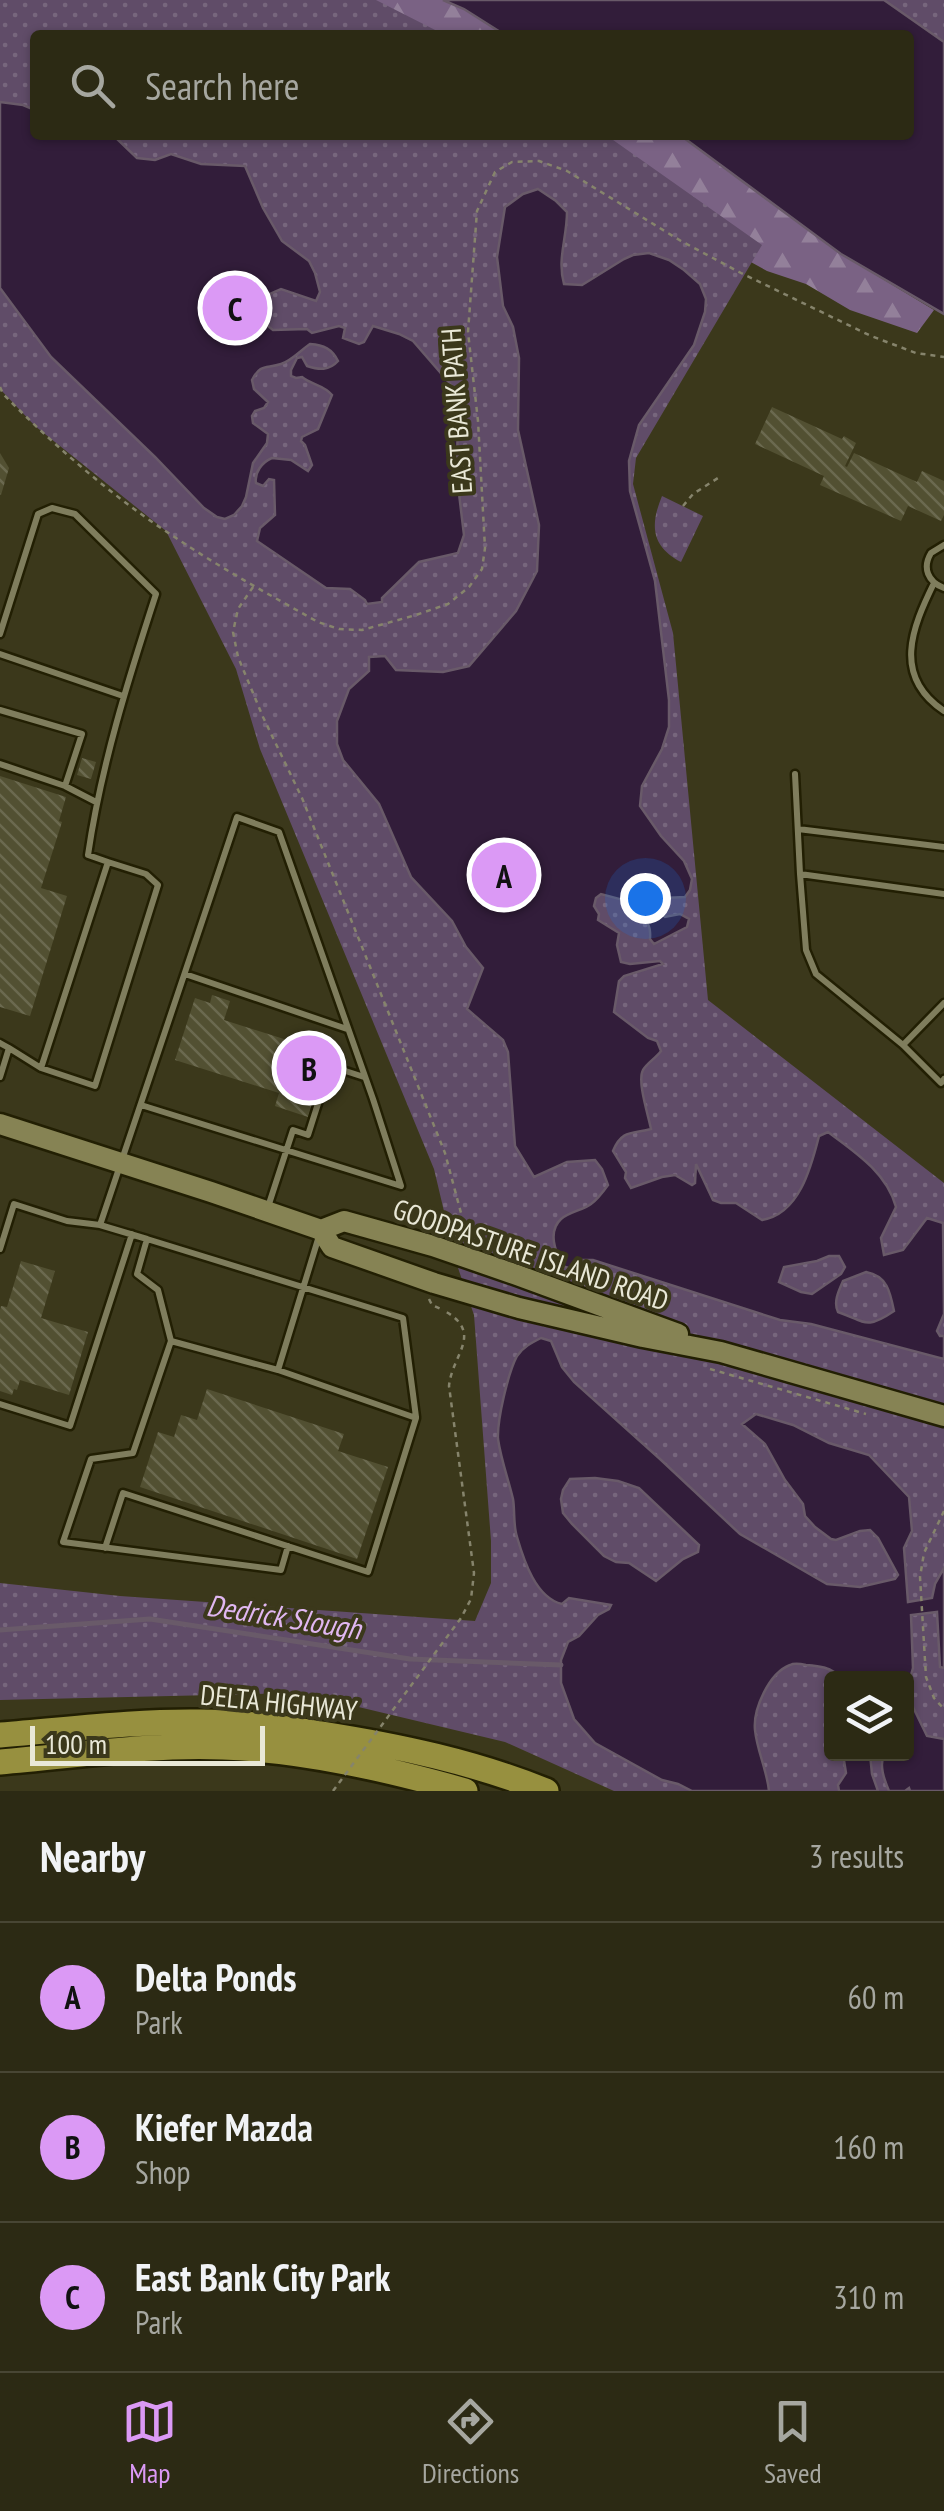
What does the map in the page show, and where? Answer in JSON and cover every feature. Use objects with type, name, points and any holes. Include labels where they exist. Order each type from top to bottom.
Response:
[{"type":"highway","name":"DELTA HIGHWAY","points":[[0,1736],[146,1723],[227,1723],[404,1749],[479,1766],[546,1791]]},
{"type":"highway","name":"DELTA HIGHWAY","points":[[0,1762],[223,1747],[332,1760],[465,1791]]},
{"type":"main road","name":"GOODPASTURE ISLAND ROAD","points":[[0,1124],[321,1230],[332,1247],[434,1284],[554,1317],[721,1352],[944,1416]]},
{"type":"main road","name":"GOODPASTURE ISLAND ROAD","points":[[321,1230],[344,1221],[433,1246],[721,1352]]},
{"type":"lane","points":[[0,634],[38,514],[52,508],[74,514],[156,594],[123,696],[96,802],[88,856],[146,874],[158,885],[96,1086],[41,1068],[0,1043]]},
{"type":"lane","points":[[944,545],[927,560],[927,574],[944,588]]},
{"type":"lane","points":[[934,583],[917,618],[911,654],[919,684],[944,711]]},
{"type":"lane","points":[[0,654],[123,696]]},
{"type":"lane","points":[[0,710],[82,734],[66,786]]},
{"type":"lane","points":[[0,764],[66,786],[96,802]]},
{"type":"lane","points":[[795,774],[806,950],[816,974],[943,1083]]},
{"type":"lane","points":[[100,1224],[140,1105],[185,974],[237,817],[279,832],[401,1186],[140,1105]]},
{"type":"lane","points":[[798,829],[944,847]]},
{"type":"lane","points":[[41,1068],[108,862]]},
{"type":"lane","points":[[800,874],[944,894]]},
{"type":"lane","points":[[185,974],[348,1029]]},
{"type":"lane","points":[[904,1046],[944,1003]]},
{"type":"lane","points":[[0,1077],[9,1048]]},
{"type":"lane","points":[[267,1211],[293,1130],[308,1134],[330,1066],[365,1078]]},
{"type":"lane","points":[[0,1248],[14,1204],[66,1221],[100,1224],[403,1318],[416,1418],[368,1572],[123,1493],[105,1548]]},
{"type":"lane","points":[[278,1370],[321,1230]]},
{"type":"lane","points":[[0,1404],[70,1426],[132,1234]]},
{"type":"lane","points":[[147,1239],[137,1274],[158,1290],[171,1341],[133,1453],[91,1459],[63,1542],[281,1570],[288,1546]]},
{"type":"lane","points":[[171,1341],[278,1370],[416,1418]]},
{"type":"path","name":"EAST BANK PATH","points":[[0,387],[51,442],[169,534],[318,622],[339,629],[362,630],[448,604],[469,587],[482,569],[485,548],[478,421],[468,332],[477,210],[495,172],[512,162],[539,161],[567,171],[681,241],[742,273],[871,336],[944,357]]},
{"type":"path","points":[[683,506],[693,494],[718,478]]},
{"type":"path","points":[[254,586],[238,609],[233,632],[238,656],[302,798],[444,1153],[460,1213],[463,1248]]},
{"type":"path","points":[[334,1791],[461,1618],[472,1593],[474,1573],[450,1386],[464,1344],[464,1330],[456,1317],[429,1300]]},
{"type":"path","points":[[944,1511],[924,1553],[920,1577],[926,1677],[934,1698],[944,1710]]},
{"type":"path","points":[[937,1526],[944,1522]]},
{"type":"green space","points":[[137,0],[443,0],[497,30],[181,30]]},
{"type":"green space","points":[[160,140],[687,140],[841,254],[934,310],[917,333],[850,310],[806,284],[767,271],[619,189]]},
{"type":"shaded area","points":[[0,0],[376,0],[435,30],[30,30],[30,140],[613,140],[762,245],[636,458],[633,484],[673,633],[708,1000],[944,1183],[944,1791],[614,1791],[505,1742],[300,1693],[0,1700],[0,1583],[120,1596],[475,1621],[491,1583],[474,1315],[456,1262],[434,1169],[260,749],[236,669],[166,531],[35,426],[0,389]]},
{"type":"shaded area","points":[[443,0],[884,0],[944,42],[944,314],[841,254],[687,140],[914,140],[914,30],[497,30]]},
{"type":"shaded area","points":[[884,0],[944,0],[944,42]]},
{"type":"shaded area","points":[[0,102],[30,108],[30,140],[118,140],[137,158],[155,160],[171,154],[201,164],[245,166],[282,241],[309,261],[320,292],[316,301],[281,289],[258,299],[256,317],[273,330],[307,329],[312,333],[339,326],[345,328],[343,338],[359,344],[373,326],[399,334],[413,341],[458,393],[457,477],[464,535],[458,553],[419,562],[382,602],[367,604],[350,589],[326,588],[257,541],[260,528],[275,515],[274,480],[269,479],[263,486],[256,483],[259,468],[272,458],[291,460],[308,471],[312,465],[302,437],[318,429],[332,395],[302,377],[291,376],[291,370],[297,358],[302,357],[307,366],[331,367],[338,361],[330,351],[310,344],[281,364],[261,369],[255,375],[254,389],[268,402],[255,411],[253,423],[268,434],[267,443],[253,463],[242,506],[225,519],[204,508],[51,357],[0,288]]},
{"type":"shaded area","points":[[538,189],[567,212],[562,257],[564,284],[582,285],[624,259],[649,253],[684,270],[700,284],[706,299],[694,345],[639,425],[629,461],[630,491],[655,581],[669,700],[669,727],[642,786],[640,806],[684,861],[692,879],[685,897],[664,898],[660,912],[665,917],[680,914],[689,919],[687,927],[654,944],[648,924],[636,915],[631,902],[601,894],[596,898],[598,920],[619,933],[621,962],[663,964],[619,981],[614,1012],[657,1041],[661,1051],[641,1075],[651,1129],[624,1136],[613,1151],[631,1188],[675,1175],[692,1185],[696,1164],[713,1200],[736,1203],[762,1220],[775,1216],[794,1199],[807,1175],[819,1136],[828,1132],[869,1164],[892,1195],[896,1207],[881,1238],[884,1255],[903,1250],[927,1218],[943,1223],[944,1314],[937,1331],[944,1336],[944,1359],[811,1324],[780,1320],[593,1260],[582,1260],[572,1269],[562,1266],[554,1230],[561,1219],[588,1206],[602,1193],[608,1185],[602,1169],[595,1160],[567,1162],[534,1177],[515,1146],[508,1052],[503,1040],[467,1009],[483,968],[452,921],[411,877],[379,804],[343,760],[337,744],[337,721],[349,689],[369,671],[369,657],[385,656],[396,670],[443,672],[469,666],[516,611],[537,571],[539,525],[518,430],[519,358],[513,327],[503,306],[497,257],[505,207]],"holes":[[[839,1256],[845,1267],[812,1294],[779,1282],[784,1267]],[[866,1272],[883,1281],[894,1311],[871,1322],[838,1312],[836,1304],[843,1281]]]},
{"type":"shaded area","points":[[662,496],[703,516],[681,562],[664,549],[656,534]]},
{"type":"shaded area","points":[[541,1338],[551,1341],[562,1367],[574,1382],[740,1534],[827,1584],[860,1587],[898,1575],[870,1530],[836,1540],[815,1527],[765,1444],[742,1424],[756,1414],[869,1455],[909,1497],[912,1531],[904,1548],[908,1602],[932,1598],[944,1568],[944,1668],[940,1667],[937,1612],[911,1615],[912,1671],[833,1671],[798,1664],[782,1669],[764,1693],[755,1722],[769,1791],[692,1791],[662,1780],[595,1743],[574,1719],[561,1683],[561,1660],[568,1642],[611,1605],[569,1598],[562,1604],[553,1600],[538,1586],[527,1567],[517,1537],[513,1499],[498,1439],[507,1385],[522,1350]],"holes":[[[595,1478],[639,1488],[699,1545],[698,1552],[656,1581],[629,1563],[604,1556],[563,1513],[561,1499],[570,1479]]]},
{"type":"shaded area","points":[[914,1709],[927,1736],[944,1739],[944,1791],[889,1791],[883,1761],[914,1761]]},
{"type":"shaded area","points":[[844,1761],[871,1761],[878,1791],[839,1791],[838,1785],[846,1773]]},
{"type":"building","points":[[772,407],[856,443],[847,467],[854,453],[917,482],[922,471],[944,481],[941,521],[908,506],[901,521],[820,485],[824,476],[755,444]]},
{"type":"building","points":[[0,453],[9,468],[1,495],[0,494]]},
{"type":"building","points":[[82,758],[96,762],[91,779],[77,775]]},
{"type":"building","points":[[0,776],[66,797],[41,888],[67,896],[30,1016],[0,1007]]},
{"type":"building","points":[[212,995],[230,1001],[224,1020],[328,1053],[308,1117],[275,1106],[279,1093],[175,1060],[195,998],[210,1003]]},
{"type":"building","points":[[21,1261],[55,1271],[41,1318],[88,1332],[69,1395],[20,1380],[12,1395],[0,1391],[0,1310],[1,1306],[7,1307]]},
{"type":"building","points":[[207,1389],[344,1434],[338,1451],[388,1467],[357,1559],[140,1487],[158,1432],[174,1437],[181,1415],[197,1420]]},
{"type":"waterway","name":"Dedrick Slough","points":[[0,1630],[150,1619],[410,1659],[561,1665]]},
{"type":"place","name":"East Bank City Park","points":[[235,308]]},
{"type":"place","name":"Delta Ponds","points":[[504,875]]},
{"type":"place","name":"Kiefer Mazda","points":[[309,1068]]}]
